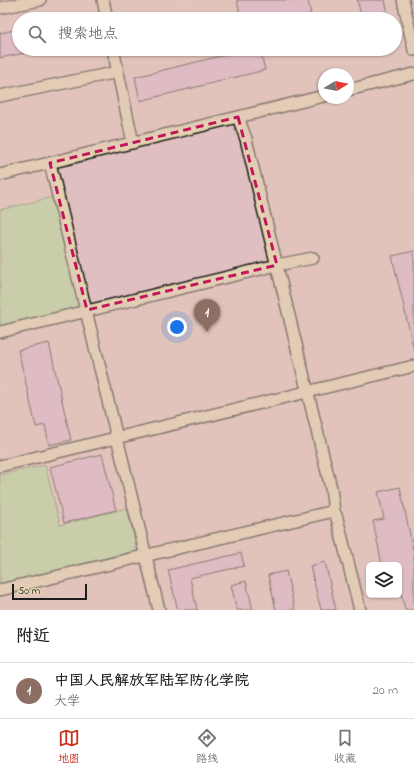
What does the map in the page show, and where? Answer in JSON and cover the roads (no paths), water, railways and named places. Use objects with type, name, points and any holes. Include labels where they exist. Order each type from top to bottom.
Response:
[{"type":"street","points":[[0,8],[40,0]]},
{"type":"street","points":[[103,0],[106,12]]},
{"type":"street","points":[[403,0],[414,50]]},
{"type":"street","points":[[115,56],[133,143]]},
{"type":"street","points":[[0,96],[118,72]]},
{"type":"street","points":[[354,89],[414,74]]},
{"type":"street","points":[[0,175],[318,97]]},
{"type":"street","points":[[238,117],[246,138],[331,488],[334,511],[360,610]]},
{"type":"street","points":[[50,163],[159,610]]},
{"type":"street","points":[[0,332],[277,264],[313,258]]},
{"type":"street","points":[[0,466],[414,366]]},
{"type":"street","points":[[0,590],[334,511]]},
{"type":"place","name":"中国人民解放军陆军防化学院","points":[[207,332]]}]
